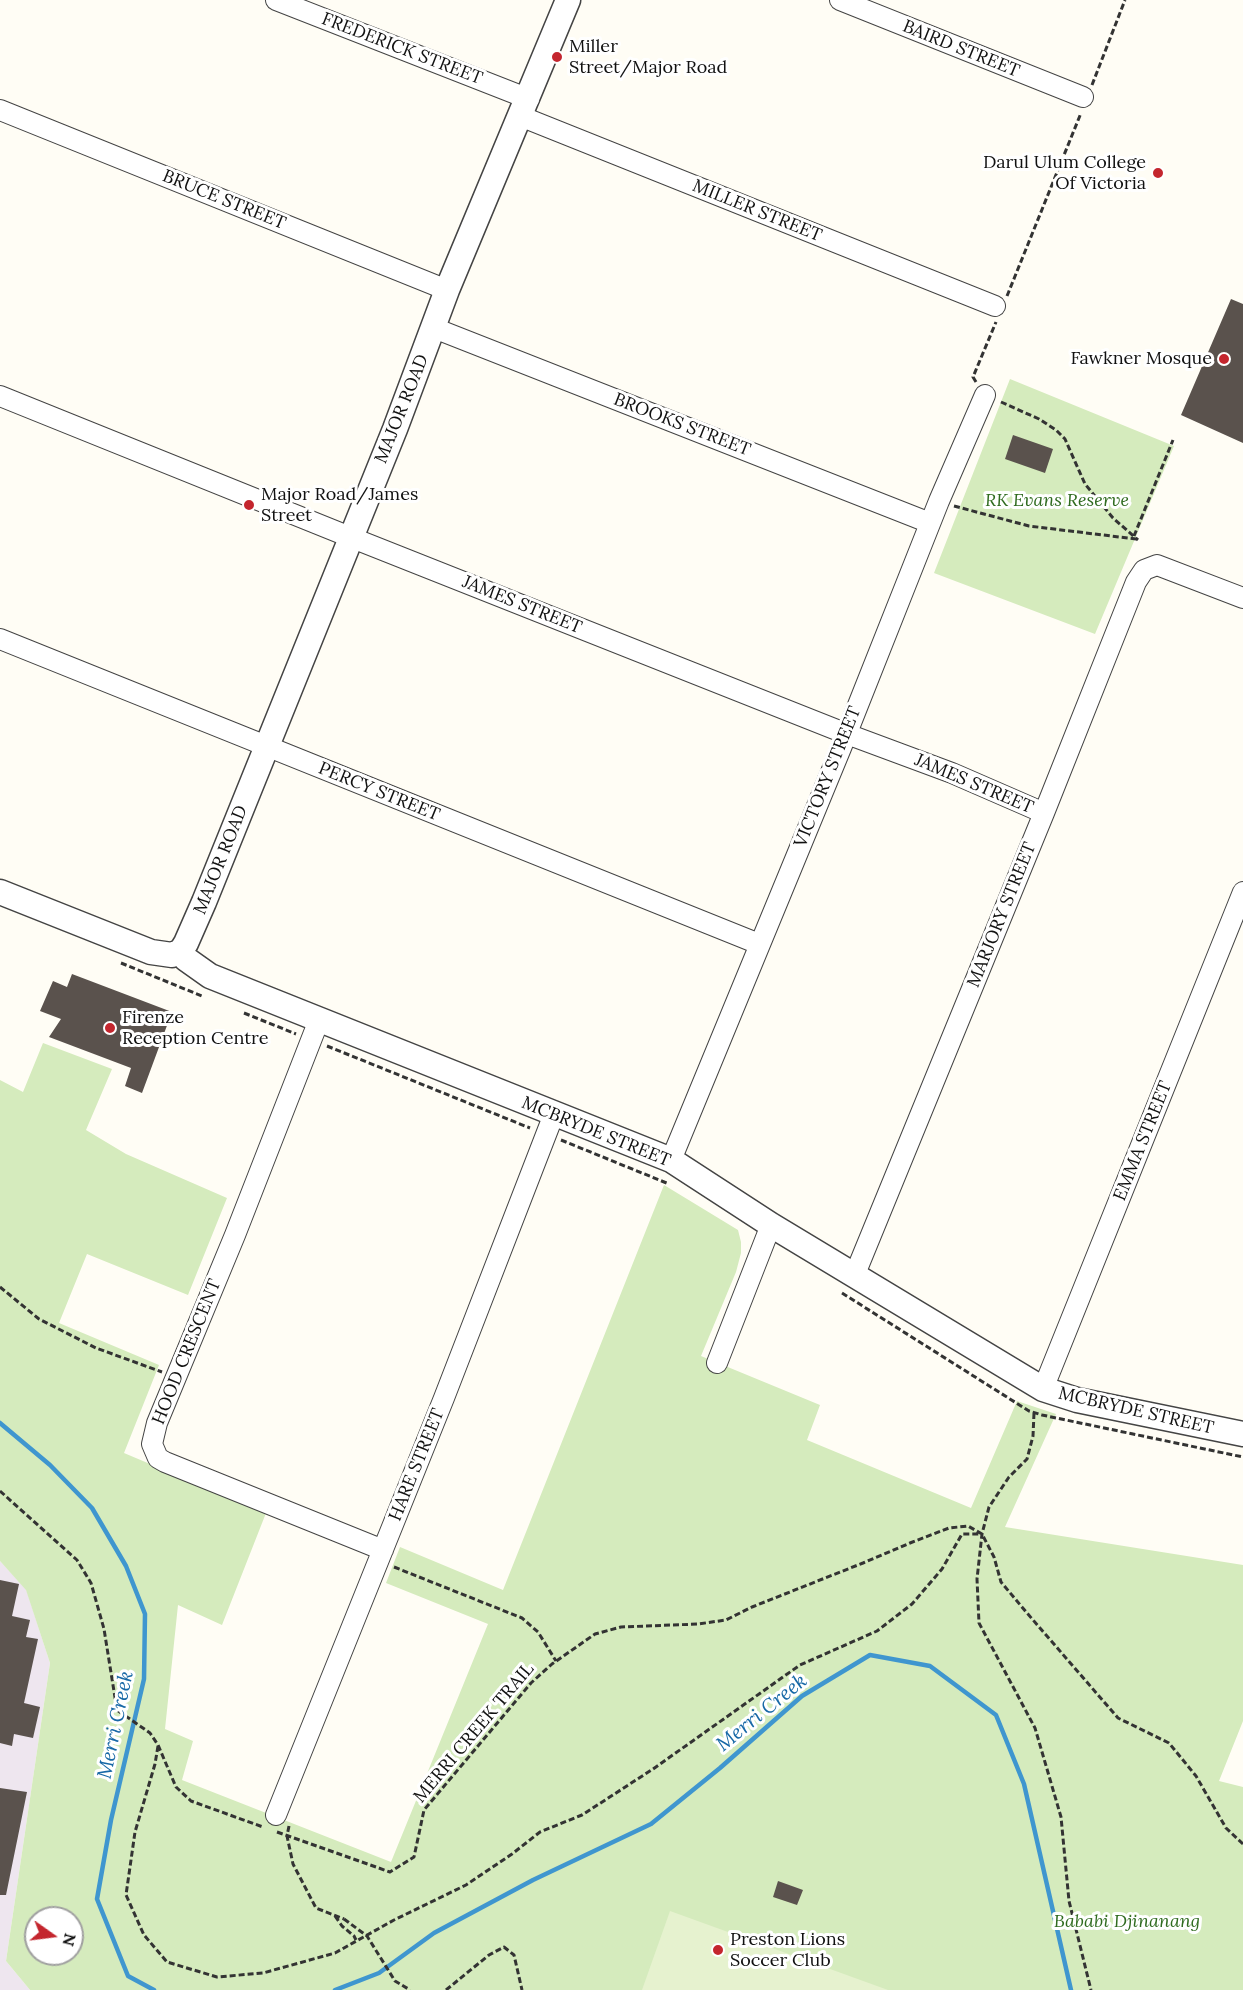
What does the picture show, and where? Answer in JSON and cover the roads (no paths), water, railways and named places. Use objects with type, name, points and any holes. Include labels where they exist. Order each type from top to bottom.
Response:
[{"type":"street","name":"FREDERICK STREET","points":[[276,0],[524,107]]},
{"type":"street","name":"MAJOR ROAD","points":[[181,951],[204,902],[435,328],[447,290],[568,0]]},
{"type":"street","name":"BAIRD STREET","points":[[840,0],[1085,98]]},
{"type":"street","name":"MILLER STREET","points":[[524,107],[1000,308]]},
{"type":"street","name":"BRUCE STREET","points":[[0,110],[447,290]]},
{"type":"street","name":"BROOKS STREET","points":[[435,328],[930,523]]},
{"type":"street","name":"VICTORY STREET","points":[[671,1160],[939,501],[985,395]]},
{"type":"street","name":"JAMES STREET","points":[[0,396],[846,734],[952,773],[1044,813]]},
{"type":"street","name":"MARJORY STREET","points":[[849,1283],[1044,813],[1136,582],[1144,570],[1157,565],[1243,598]]},
{"type":"street","name":"PERCY STREET","points":[[0,639],[759,944]]},
{"type":"street","points":[[0,892],[151,952],[172,955],[181,951]]},
{"type":"street","name":"EMMA STREET","points":[[1043,1389],[1243,892]]},
{"type":"street","name":"MCBRYDE STREET","points":[[181,951],[186,959],[210,976],[315,1030],[550,1124],[671,1160],[771,1225],[849,1283],[1043,1389],[1077,1400],[1243,1434]]},
{"type":"street","name":"HOOD CRESCENT","points":[[315,1030],[153,1436],[154,1451],[158,1458],[180,1469],[381,1555]]},
{"type":"street","name":"HARE STREET","points":[[273,1825],[444,1398],[550,1124]]},
{"type":"street","points":[[717,1363],[771,1225]]},
{"type":"waterway","name":"Merri Creek","points":[[0,1423],[50,1465],[92,1508],[126,1566],[145,1614],[144,1679],[111,1820],[97,1899],[128,1976],[154,1990]]},
{"type":"waterway","name":"Merri Creek","points":[[335,1990],[379,1973],[434,1933],[533,1880],[651,1824],[720,1768],[802,1696],[870,1655],[930,1666],[996,1715],[1024,1784],[1071,1990]]},
{"type":"place","name":"Miller Street/Major Road","points":[[557,57]]},
{"type":"place","name":"Darul Ulum College Of Victoria","points":[[1158,173]]},
{"type":"place","name":"Fawkner Mosque","points":[[1224,359]]},
{"type":"place","name":"Major Road/James Street","points":[[249,505]]},
{"type":"place","name":"Firenze Reception Centre","points":[[110,1028]]},
{"type":"place","name":"Preston Lions Soccer Club","points":[[718,1950]]},
{"type":"park label","name":"RK Evans Reserve","points":[[1057,501]]},
{"type":"park label","name":"Bababi Djinanang","points":[[1127,1922]]}]
